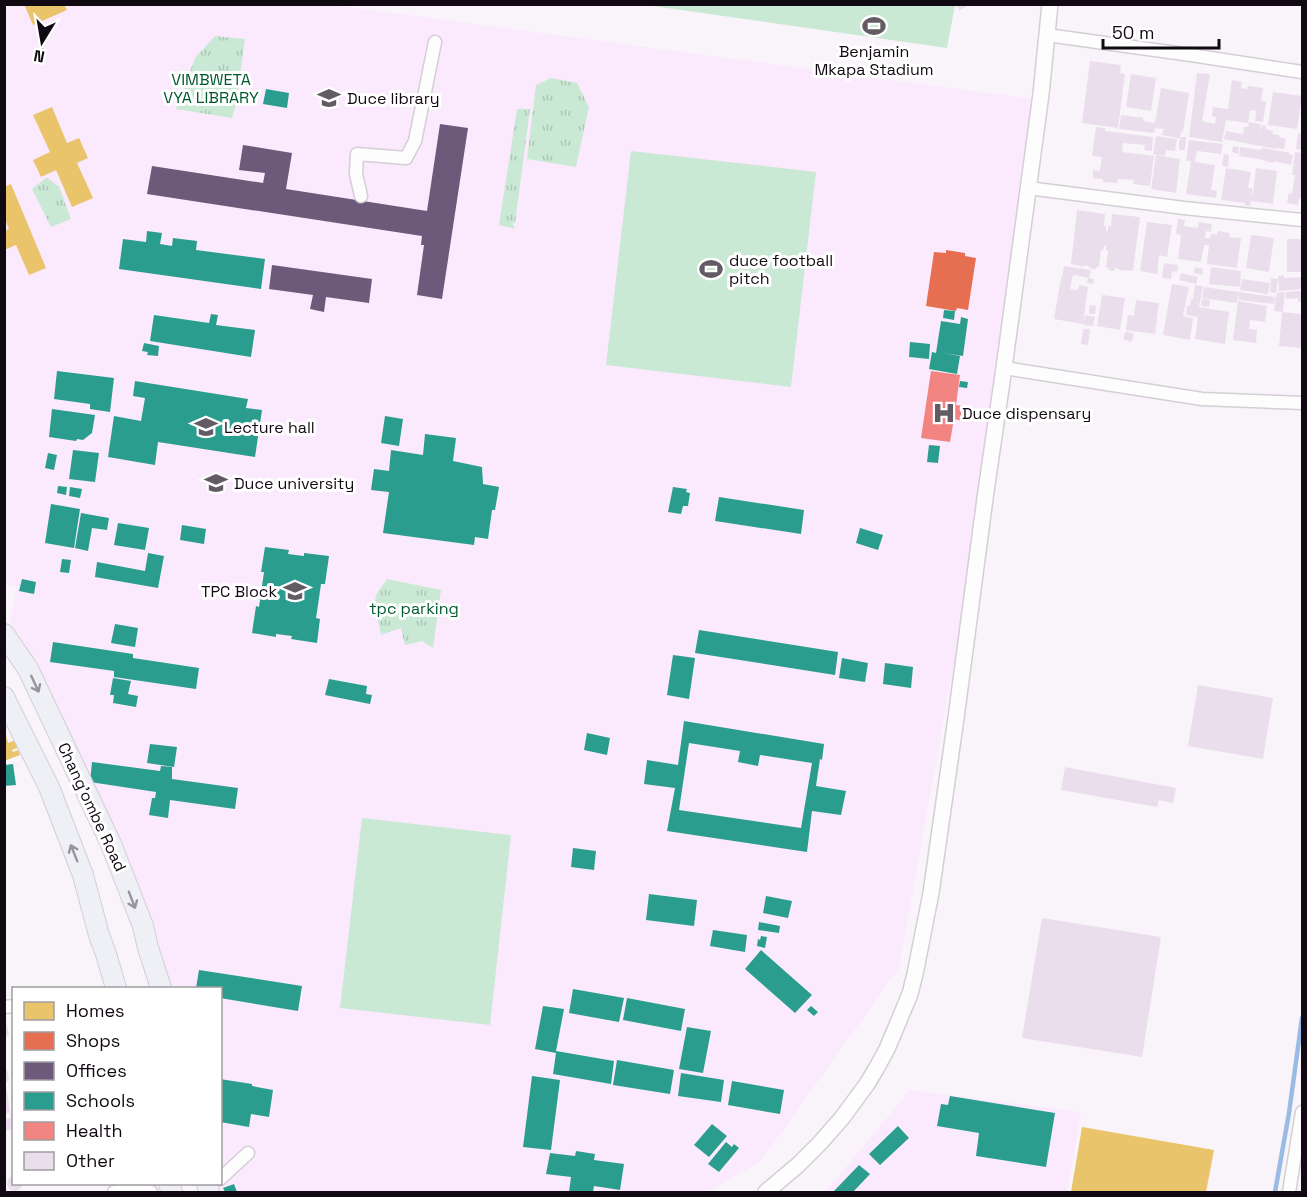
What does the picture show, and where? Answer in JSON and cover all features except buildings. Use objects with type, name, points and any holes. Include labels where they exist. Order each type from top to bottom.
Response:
[{"type":"main road","name":"Chang'ombe Road","points":[[4,634],[28,669],[111,844],[142,926],[161,987]]},
{"type":"main road","name":"Chang'ombe Road","points":[[4,696],[48,788],[83,875],[116,987]]},
{"type":"street","points":[[766,1192],[820,1143],[855,1101],[876,1069],[909,994],[923,936],[939,838],[1004,368],[1041,94],[1050,4]]},
{"type":"street","points":[[1047,35],[1302,72]]},
{"type":"street","points":[[361,196],[356,174],[357,154],[406,158],[415,141],[435,42]]},
{"type":"street","points":[[1028,188],[1302,220]]},
{"type":"street","points":[[1004,368],[1202,399],[1302,403]]},
{"type":"street","points":[[1289,1192],[1302,1112]]},
{"type":"street","points":[[222,1177],[248,1153]]},
{"type":"street","points":[[114,1192],[128,1189],[151,1192]]},
{"type":"shaded area","points":[[4,5],[334,5],[1032,99],[1021,174],[1016,244],[963,612],[899,968],[760,1162],[707,1192],[212,1192],[210,1185],[222,1185],[222,987],[167,987],[102,800],[10,622],[17,586],[4,584]]},
{"type":"shaded area","points":[[910,1090],[1081,1112],[1067,1192],[825,1192]]},
{"type":"green space","name":"Benjamin Mkapa Stadium","points":[[955,4],[947,48],[646,5]]},
{"type":"green space","name":"VIMBWETA VYA LIBRARY","points":[[215,36],[245,39],[232,118],[176,109],[195,58]]},
{"type":"green space","points":[[551,78],[577,83],[589,107],[576,167],[527,159],[536,85]]},
{"type":"green space","points":[[517,109],[530,109],[515,223],[512,223],[515,229],[499,225]]},
{"type":"green space","name":"duce football pitch","points":[[631,151],[816,172],[791,387],[606,365]]},
{"type":"green space","points":[[47,177],[59,186],[71,219],[51,227],[32,189]]},
{"type":"green space","name":"tpc parking","points":[[387,579],[441,590],[433,648],[422,641],[405,645],[401,628],[381,635],[375,600]]},
{"type":"green space","points":[[362,818],[511,835],[490,1025],[340,1008]]},
{"type":"waterway","points":[[1275,1192],[1302,1018]]},
{"type":"place","name":"Benjamin Mkapa Stadium","points":[[874,26]]},
{"type":"place","name":"Duce library","points":[[329,98]]},
{"type":"place","name":"duce football pitch","points":[[711,269]]},
{"type":"place","name":"Duce dispensary","points":[[944,413]]},
{"type":"place","name":"Lecture hall","points":[[206,427]]},
{"type":"place","name":"Duce university","points":[[216,483]]},
{"type":"place","name":"TPC Block","points":[[295,591]]}]
